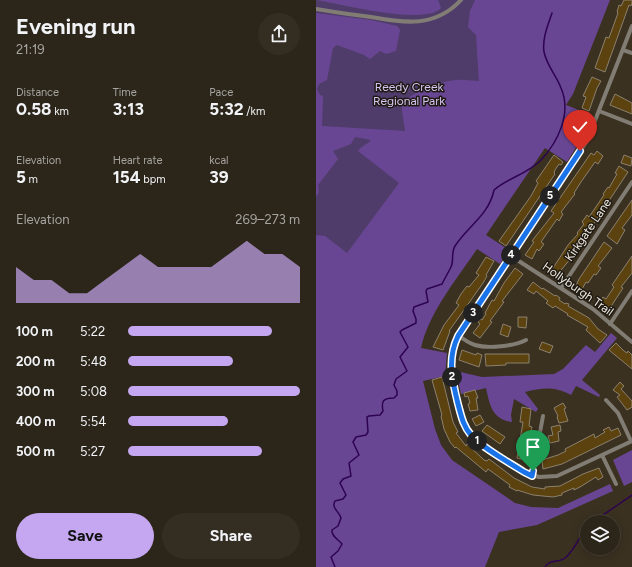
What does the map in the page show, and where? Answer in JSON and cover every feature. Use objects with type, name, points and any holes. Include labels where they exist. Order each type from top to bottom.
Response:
[{"type":"street","points":[[316,9],[404,22],[419,22],[436,18],[452,9],[461,0]]},
{"type":"street","points":[[606,400],[618,413],[632,441],[557,476],[532,476],[478,442],[466,429],[455,392],[451,370],[453,346],[458,336],[587,141],[632,26]]},
{"type":"street","points":[[623,50],[632,53]]},
{"type":"street","points":[[598,111],[632,124]]},
{"type":"street","name":"Kirkgate Lane","points":[[561,288],[632,182]]},
{"type":"street","name":"Hollyburgh Trail","points":[[511,256],[593,309],[632,342]]},
{"type":"street","points":[[610,324],[632,291]]},
{"type":"street","points":[[458,336],[476,345],[484,346],[518,344],[526,340]]},
{"type":"street","points":[[532,476],[543,416]]},
{"type":"street","points":[[602,455],[616,484]]},
{"type":"green space","name":"Reedy Creek Regional Park","points":[[316,0],[549,0],[425,316],[316,567]]},
{"type":"shaded area","points":[[317,0],[438,0],[441,8],[432,13],[418,15],[401,14],[362,9]]},
{"type":"shaded area","name":"Reedy Creek Regional Park","points":[[475,0],[610,0],[573,94],[566,105],[592,115],[583,136],[567,162],[545,148],[486,235],[509,250],[500,264],[477,249],[444,296],[430,322],[421,348],[447,353],[445,376],[423,381],[435,429],[441,445],[452,460],[515,503],[531,507],[558,508],[610,484],[613,491],[537,525],[499,532],[485,567],[316,567],[316,235],[325,236],[347,253],[399,183],[358,151],[371,140],[355,137],[351,144],[333,151],[338,159],[318,185],[319,192],[316,197],[316,13],[371,20],[397,26],[400,30],[396,51],[386,54],[380,51],[370,59],[364,55],[337,45],[333,48],[327,80],[319,84],[317,89],[320,95],[323,96],[322,126],[405,131],[401,104],[407,99],[434,85],[449,81],[479,81],[476,35],[468,27],[470,11]]},
{"type":"shaded area","points":[[611,333],[617,338],[582,380],[600,395],[599,397],[576,386],[571,395],[553,389],[525,392],[538,409],[536,412],[514,399],[511,415],[512,422],[496,415],[491,406],[486,388],[461,394],[456,371],[482,377],[554,374],[563,369],[586,345],[595,352]]},
{"type":"shaded area","points":[[632,450],[632,482],[624,486],[613,460]]},
{"type":"building","points":[[624,0],[632,0],[632,3],[631,6],[629,5],[605,72],[595,68],[606,37],[609,38],[618,13],[619,5],[621,6]]},
{"type":"building","points":[[592,77],[601,81],[589,111],[582,108],[586,97],[583,96]]},
{"type":"building","points":[[615,94],[632,103],[632,114],[610,105]]},
{"type":"building","points":[[597,151],[603,156],[598,164],[595,162],[581,182],[574,193],[575,194],[561,212],[563,214],[559,221],[557,219],[541,242],[544,244],[539,251],[537,249],[532,259],[525,255],[534,242],[532,241],[554,213],[551,211],[591,153],[594,155]]},
{"type":"building","points":[[554,155],[563,162],[561,165],[559,164],[555,170],[555,174],[506,246],[499,241],[531,196],[538,183],[536,181]]},
{"type":"building","points":[[624,155],[632,158],[631,166],[621,163]]},
{"type":"building","points":[[619,166],[628,172],[571,258],[557,275],[551,271],[568,245],[578,234],[577,233],[584,224],[582,222],[587,215],[589,217],[604,195],[603,194],[608,187],[609,188],[617,174],[615,173]]},
{"type":"building","points":[[632,200],[632,215],[622,228],[625,230],[617,244],[607,236]]},
{"type":"building","points":[[604,242],[612,248],[598,266],[601,268],[596,275],[594,274],[588,283],[586,282],[581,291],[575,288],[579,279]]},
{"type":"building","points":[[632,256],[632,273],[621,287],[623,288],[610,308],[608,307],[607,310],[598,304],[603,297],[606,299],[614,287],[612,285]]},
{"type":"building","points":[[486,257],[494,261],[483,283],[449,331],[443,350],[433,347],[444,325],[459,305],[456,303],[461,294],[479,275],[476,273]]},
{"type":"building","points":[[515,268],[523,274],[502,301],[504,302],[480,338],[473,333],[480,324],[478,322],[480,319],[482,320],[492,300],[494,301],[504,283]]},
{"type":"building","points":[[533,282],[542,289],[543,288],[555,296],[556,295],[560,298],[559,300],[565,304],[569,304],[568,306],[589,318],[598,329],[607,335],[600,343],[586,330],[588,327],[555,306],[553,308],[546,303],[548,301],[536,291],[534,294],[527,290]]},
{"type":"building","points":[[518,317],[527,317],[526,328],[518,327]]},
{"type":"building","points":[[503,324],[511,327],[508,337],[500,334]]},
{"type":"building","points":[[542,342],[553,346],[550,353],[539,349]]},
{"type":"building","points":[[616,343],[624,351],[627,353],[628,351],[632,355],[632,369],[609,350]]},
{"type":"building","points":[[462,350],[476,355],[477,353],[482,355],[479,367],[459,360]]},
{"type":"building","points":[[485,354],[529,354],[529,363],[506,363],[506,365],[486,366]]},
{"type":"building","points":[[442,377],[453,422],[458,432],[456,433],[466,446],[467,444],[484,460],[487,461],[489,459],[514,478],[532,487],[545,489],[545,487],[560,486],[583,474],[599,468],[603,477],[598,480],[596,477],[574,490],[574,488],[562,493],[562,495],[553,497],[533,495],[517,491],[509,487],[510,485],[488,469],[486,472],[456,447],[455,448],[450,442],[444,429],[442,415],[432,380]]},
{"type":"building","points":[[620,382],[624,386],[621,389],[632,401],[632,407],[627,410],[617,397],[620,395],[613,390]]},
{"type":"building","points":[[475,390],[478,398],[476,398],[478,410],[470,411],[468,396],[465,397],[464,393]]},
{"type":"building","points":[[563,403],[566,408],[564,409],[568,421],[559,423],[558,416],[554,408]]},
{"type":"building","points":[[522,407],[531,409],[529,426],[532,427],[526,460],[517,458],[523,422],[520,422]]},
{"type":"building","points":[[480,415],[484,422],[476,426],[472,419]]},
{"type":"building","points":[[487,425],[505,437],[500,444],[482,431]]},
{"type":"building","points":[[560,425],[561,431],[558,432],[559,441],[550,443],[548,436],[553,435],[551,427]]},
{"type":"building","points":[[609,427],[611,431],[618,428],[621,435],[562,464],[543,469],[542,460],[566,451],[565,449],[594,434],[595,438],[605,432],[603,430]]},
{"type":"waterway","points":[[335,567],[331,557],[338,551],[342,544],[332,532],[332,530],[338,526],[341,518],[334,506],[334,503],[335,501],[343,499],[346,495],[340,483],[343,479],[351,476],[349,463],[359,455],[353,442],[356,437],[366,435],[368,432],[367,417],[380,415],[383,411],[382,405],[385,399],[394,398],[397,395],[394,385],[396,379],[407,371],[400,357],[408,347],[400,332],[416,323],[413,311],[414,307],[428,302],[427,289],[442,284],[452,265],[455,246],[488,206],[494,190],[505,182],[536,165],[553,145],[562,127],[565,107],[564,98],[559,83],[547,62],[544,52],[547,27],[552,13]]},
{"type":"waterway","points":[[603,515],[632,495]]},
{"type":"waterway","points":[[545,567],[549,563],[565,558],[580,537]]},
{"type":"route","points":[[533,471],[532,476],[524,472],[478,442],[466,429],[452,380],[451,358],[453,346],[458,336],[580,151]]}]
